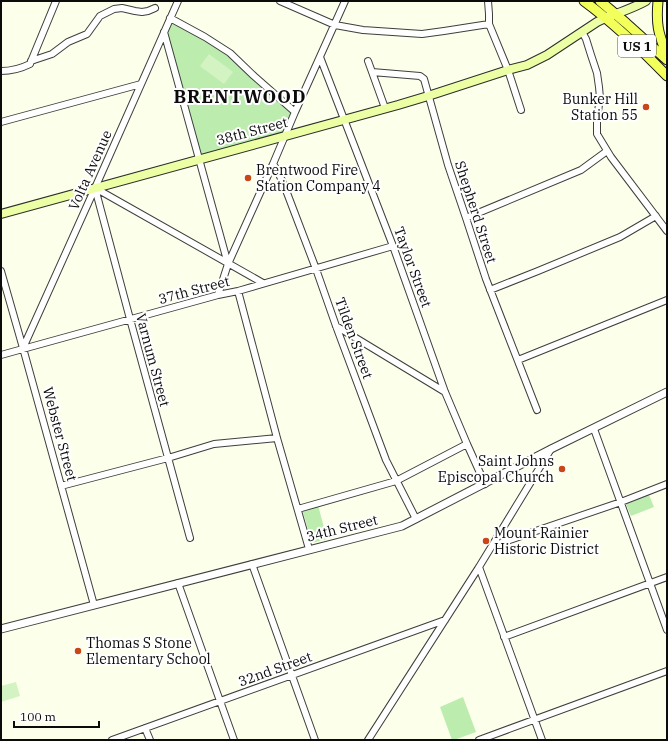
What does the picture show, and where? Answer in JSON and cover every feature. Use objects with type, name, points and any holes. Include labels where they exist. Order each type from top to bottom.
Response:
[{"type":"main road","name":"US 1","points":[[584,1],[642,51],[667,76]]},
{"type":"main road","name":"US 1","points":[[600,1],[667,60]]},
{"type":"main road","name":"38th Street","points":[[1,214],[428,96],[527,65],[547,55],[597,22],[646,1]]},
{"type":"main road","name":"38th Street","points":[[616,14],[627,14],[647,6],[652,1]]},
{"type":"main road","points":[[658,1],[658,27],[667,55]]},
{"type":"street","points":[[30,62],[56,1]]},
{"type":"street","name":"Volta Avenue","points":[[23,348],[96,188],[178,1]]},
{"type":"street","points":[[280,1],[335,25],[363,30],[422,34],[489,24]]},
{"type":"street","points":[[218,295],[228,264],[345,1]]},
{"type":"street","points":[[488,1],[489,24],[508,70],[521,110]]},
{"type":"street","points":[[1,71],[20,69],[30,62],[52,54],[68,42],[87,34],[100,16],[114,9],[122,8],[142,12],[155,8]]},
{"type":"street","points":[[170,18],[205,37],[230,53],[295,112]]},
{"type":"street","points":[[164,32],[228,264]]},
{"type":"street","points":[[582,32],[591,55],[599,87],[600,98],[597,118],[597,134],[607,151],[667,231]]},
{"type":"street","name":"Taylor Street","points":[[320,57],[393,246],[445,392],[485,484]]},
{"type":"street","points":[[368,61],[385,108]]},
{"type":"street","name":"Shepherd Street","points":[[372,72],[420,76],[424,79],[448,165],[490,290],[538,410]]},
{"type":"street","points":[[1,122],[141,84]]},
{"type":"street","points":[[466,218],[581,170],[607,151]]},
{"type":"street","name":"Tilden Street","points":[[273,164],[284,185],[386,460],[416,519]]},
{"type":"street","points":[[96,188],[263,283]]},
{"type":"street","name":"Varnum Street","points":[[96,188],[190,538]]},
{"type":"street","points":[[490,290],[620,237],[656,216]]},
{"type":"street","name":"37th Street","points":[[1,355],[218,295],[238,291],[393,246]]},
{"type":"street","name":"Webster Street","points":[[1,271],[94,605]]},
{"type":"street","points":[[238,291],[277,438],[309,549]]},
{"type":"street","points":[[518,360],[667,300]]},
{"type":"street","points":[[336,326],[445,392]]},
{"type":"street","name":"34th Street","points":[[1,629],[402,526],[667,392]]},
{"type":"street","points":[[594,428],[667,630]]},
{"type":"street","points":[[61,486],[168,458],[214,444],[277,438]]},
{"type":"street","points":[[298,509],[396,481],[467,444]]},
{"type":"street","points":[[368,740],[479,567],[551,450]]},
{"type":"street","points":[[492,546],[621,502],[667,484]]},
{"type":"street","points":[[252,564],[315,740]]},
{"type":"street","points":[[479,567],[542,740]]},
{"type":"street","points":[[504,636],[667,577]]},
{"type":"street","points":[[178,583],[234,740]]},
{"type":"street","name":"32nd Street","points":[[112,740],[445,620]]},
{"type":"street","points":[[479,740],[667,671]]},
{"type":"street","points":[[145,728],[150,740]]},
{"type":"green space","points":[[170,18],[222,47],[295,112],[284,136],[200,159],[164,32]]},
{"type":"green space","points":[[209,54],[233,72],[224,84],[200,66]]},
{"type":"green space","points":[[649,495],[654,507],[631,516],[626,504]]},
{"type":"green space","points":[[318,505],[327,539],[312,543],[302,509]]},
{"type":"green space","points":[[16,682],[20,696],[1,702],[1,686]]},
{"type":"green space","points":[[463,697],[476,732],[452,740],[440,707]]},
{"type":"place","name":"Bunker Hill Station 55","points":[[646,107]]},
{"type":"place","name":"Brentwood Fire Station Company 4","points":[[248,178]]},
{"type":"place","name":"Saint Johns Episcopal Church","points":[[562,469]]},
{"type":"place","name":"Mount Rainier Historic District","points":[[486,541]]},
{"type":"place","name":"Thomas S Stone Elementary School","points":[[78,651]]},
{"type":"district","name":"BRENTWOOD","points":[[240,96]]}]
